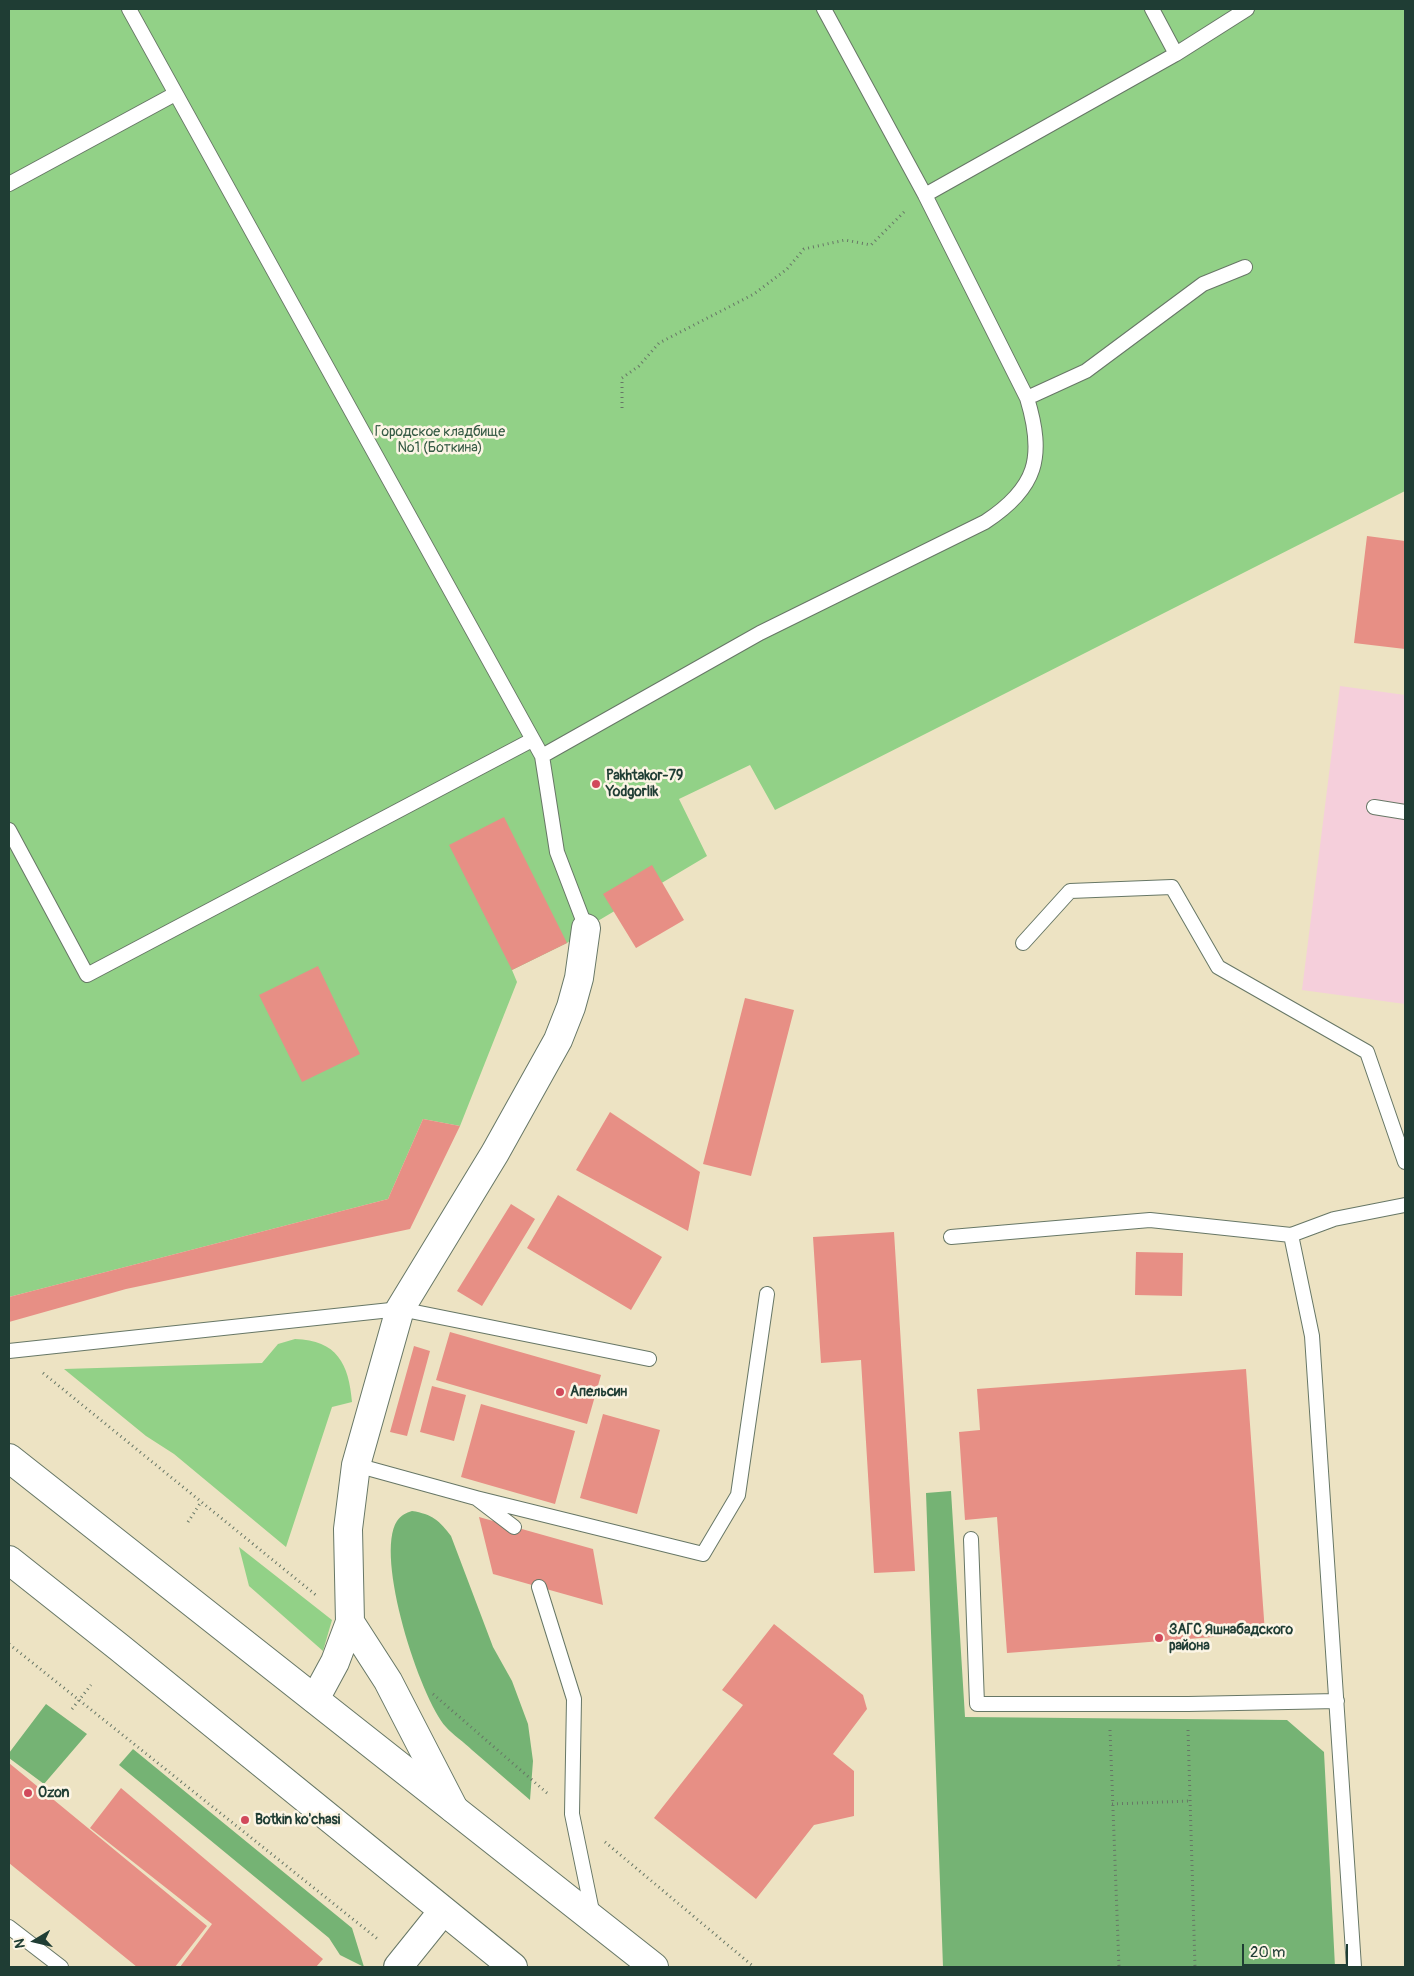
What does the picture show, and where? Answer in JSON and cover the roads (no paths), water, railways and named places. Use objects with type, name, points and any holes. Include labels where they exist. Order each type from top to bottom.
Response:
[{"type":"main road","points":[[316,1699],[335,1662],[350,1622],[348,1529],[356,1465],[400,1309],[495,1153],[558,1040],[571,1007],[579,978],[586,928]]},
{"type":"main road","points":[[9,1458],[654,1967]]},
{"type":"main road","points":[[9,1560],[513,1967]]},
{"type":"main road","points":[[350,1622],[388,1681],[454,1809]]},
{"type":"main road","points":[[400,1964],[443,1911]]},
{"type":"lane","points":[[129,9],[542,756],[557,852],[586,928]]},
{"type":"lane","points":[[542,756],[760,633],[985,522],[1015,500],[1026,486],[1033,468],[1035,434],[1027,398],[925,195],[824,9]]},
{"type":"lane","points":[[1152,9],[1176,54]]},
{"type":"lane","points":[[925,195],[1176,54],[1247,9]]},
{"type":"lane","points":[[9,184],[175,94]]},
{"type":"lane","points":[[1027,398],[1086,371],[1203,284],[1245,266]]},
{"type":"lane","points":[[9,830],[87,975],[532,740]]},
{"type":"lane","points":[[1374,807],[1405,812]]},
{"type":"lane","points":[[1023,943],[1070,891],[1172,887],[1218,967],[1367,1052],[1405,1162]]},
{"type":"lane","points":[[951,1237],[1150,1220],[1290,1235],[1334,1219],[1405,1204]]},
{"type":"lane","points":[[1290,1235],[1312,1336],[1338,1701],[1354,1967]]},
{"type":"lane","points":[[356,1465],[476,1498],[703,1554],[738,1494],[768,1294]]},
{"type":"lane","points":[[9,1352],[400,1309],[649,1359]]},
{"type":"lane","points":[[476,1498],[514,1527]]},
{"type":"lane","points":[[971,1539],[977,1704],[1188,1704],[1338,1701]]},
{"type":"lane","points":[[539,1587],[574,1699],[572,1814],[594,1920]]},
{"type":"lane","points":[[9,1927],[61,1967]]},
{"type":"place","name":"Pakhtakor-79 Yodgorlik","points":[[596,784]]},
{"type":"place","name":"Апельсин","points":[[560,1392]]},
{"type":"place","name":"ЗАГС Яшнабадского района","points":[[1159,1638]]},
{"type":"place","name":"Ozon","points":[[28,1793]]},
{"type":"place","name":"Botkin ko'chasi","points":[[245,1820]]},
{"type":"park label","name":"Городское кладбище №1 (Боткина)","points":[[440,440]]}]
